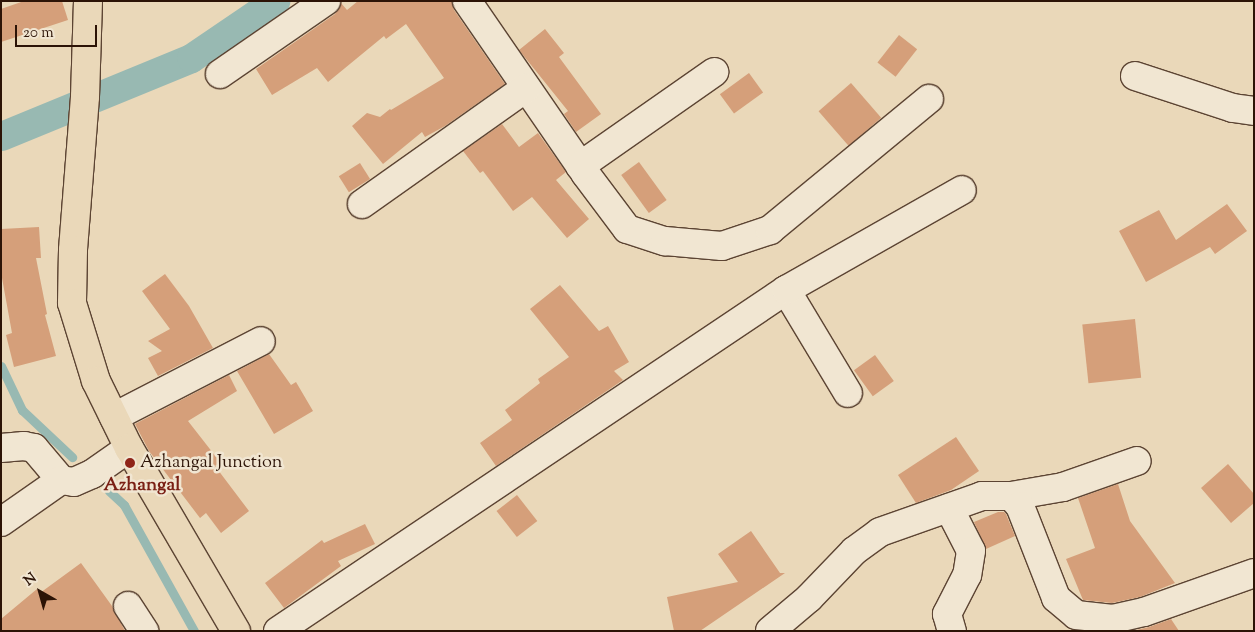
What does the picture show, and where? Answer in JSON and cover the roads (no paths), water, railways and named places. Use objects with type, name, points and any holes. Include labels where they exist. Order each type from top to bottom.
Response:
[{"type":"main road","points":[[88,1],[85,102],[73,250],[72,303],[96,381],[129,448],[236,631]]},
{"type":"street","points":[[220,74],[326,1]]},
{"type":"street","points":[[467,1],[580,166],[628,229],[665,241],[722,246],[770,230],[929,99]]},
{"type":"street","points":[[580,166],[714,72]]},
{"type":"street","points":[[1135,76],[1233,108],[1254,111]]},
{"type":"street","points":[[362,204],[526,88]]},
{"type":"street","points":[[278,631],[786,290],[962,190]]},
{"type":"street","points":[[786,290],[848,393]]},
{"type":"street","points":[[114,417],[261,341]]},
{"type":"street","points":[[1,448],[24,446],[34,448],[61,480]]},
{"type":"street","points":[[1,522],[61,480],[78,481],[129,448]]},
{"type":"street","points":[[770,631],[809,598],[854,551],[880,532],[982,496],[1011,496],[1063,487],[1137,461]]},
{"type":"street","points":[[1011,496],[1020,506],[1056,598],[1081,623],[1113,620],[1144,612],[1254,573]]},
{"type":"street","points":[[949,508],[972,551],[967,575],[947,614],[952,631]]},
{"type":"street","points":[[128,606],[144,631]]},
{"type":"waterway","points":[[1,136],[191,58],[275,1]]},
{"type":"waterway","points":[[1,366],[22,410],[72,457]]},
{"type":"waterway","points":[[109,491],[124,505],[194,631]]},
{"type":"place","name":"Azhangal Junction","points":[[130,463]]},
{"type":"district","name":"Azhangal","points":[[142,486]]}]
